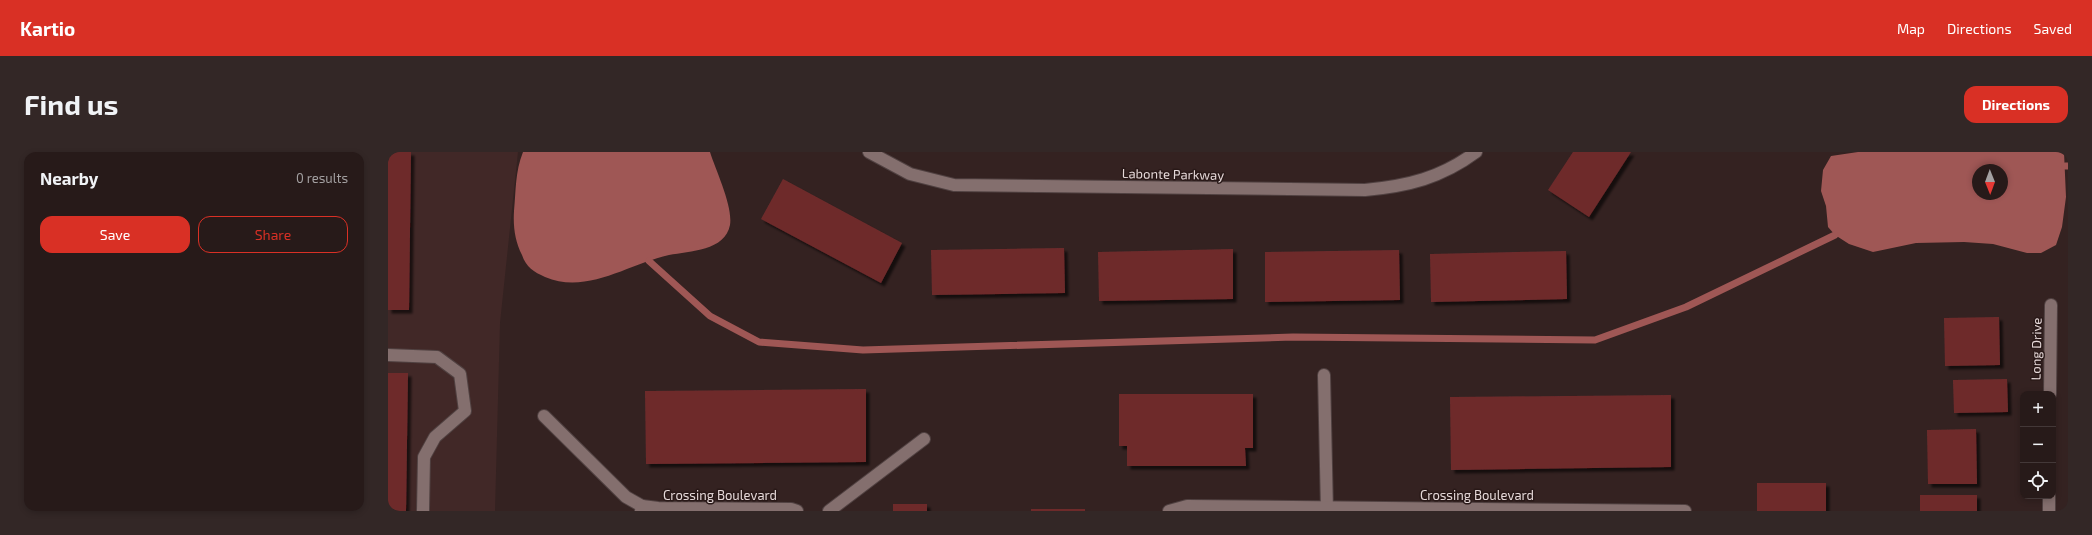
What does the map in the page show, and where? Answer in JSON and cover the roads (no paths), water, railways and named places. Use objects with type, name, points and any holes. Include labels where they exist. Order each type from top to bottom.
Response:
[{"type":"street","name":"Labonte Parkway","points":[[869,152],[910,174],[954,185],[1365,190],[1413,183],[1434,177],[1458,166],[1476,152]]},
{"type":"street","name":"Long Drive","points":[[2050,391],[2051,304]]},
{"type":"street","points":[[388,355],[437,357],[460,374],[465,411],[435,437],[424,457],[423,511]]},
{"type":"street","points":[[1324,375],[1327,510]]},
{"type":"street","name":"Crossing Boulevard","points":[[544,416],[626,497],[642,508],[791,509],[797,511]]},
{"type":"street","points":[[829,511],[924,439]]},
{"type":"street","points":[[2049,499],[2049,511]]},
{"type":"street","name":"Crossing Boulevard","points":[[1168,511],[1188,506],[1327,510],[1685,511]]},
{"type":"waterway","points":[[649,261],[710,316],[759,342],[863,350],[1293,337],[1595,340],[1686,307],[1835,235]]}]
